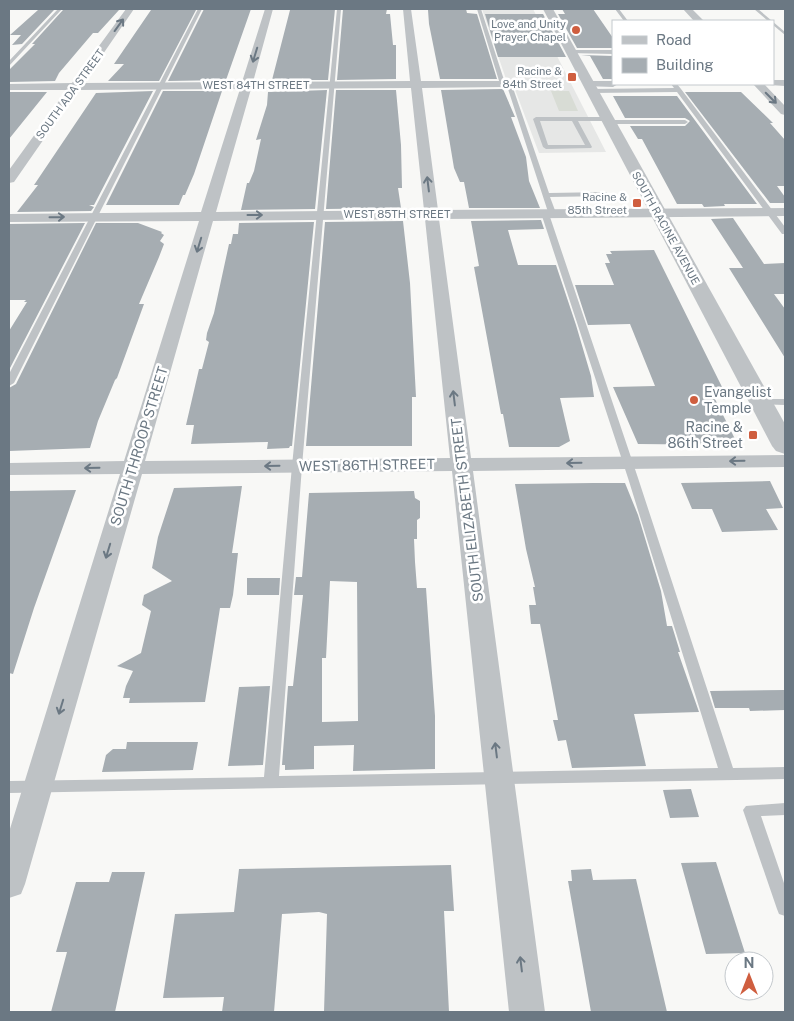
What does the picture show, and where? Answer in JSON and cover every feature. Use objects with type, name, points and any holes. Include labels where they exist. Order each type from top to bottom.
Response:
[{"type":"street","name":"SOUTH ADA STREET","points":[[9,178],[130,9]]},
{"type":"street","name":"SOUTH THROOP STREET","points":[[10,878],[269,9]]},
{"type":"street","name":"SOUTH ELIZABETH STREET","points":[[408,9],[527,1012]]},
{"type":"street","name":"SOUTH RACINE AVENUE","points":[[548,9],[785,446]]},
{"type":"street","points":[[687,9],[698,20]]},
{"type":"street","name":"WEST 84TH STREET","points":[[9,87],[503,84]]},
{"type":"street","points":[[590,87],[612,84]]},
{"type":"street","points":[[759,85],[785,112]]},
{"type":"street","name":"WEST 85TH STREET","points":[[9,218],[785,212]]},
{"type":"street","name":"WEST 86TH STREET","points":[[9,469],[785,461]]},
{"type":"lane","points":[[9,64],[60,9]]},
{"type":"lane","points":[[9,382],[200,9]]},
{"type":"lane","points":[[271,783],[338,9]]},
{"type":"lane","points":[[478,9],[503,84],[510,88],[546,195],[549,213],[727,774]]},
{"type":"lane","points":[[617,9],[625,20]]},
{"type":"lane","points":[[756,9],[770,20]]},
{"type":"lane","points":[[774,24],[785,34]]},
{"type":"lane","points":[[571,52],[612,52]]},
{"type":"lane","points":[[675,85],[785,232]]},
{"type":"lane","points":[[590,87],[678,90]]},
{"type":"lane","points":[[574,119],[589,147],[546,147],[536,119],[574,119],[685,122]]},
{"type":"lane","points":[[546,195],[606,194]]},
{"type":"lane","points":[[761,402],[785,402]]},
{"type":"lane","points":[[9,787],[785,773]]},
{"type":"lane","points":[[785,809],[751,810],[785,910]]},
{"type":"shaded area","points":[[482,9],[533,9],[606,152],[539,153],[514,87],[507,82]]},
{"type":"shaded area","points":[[551,91],[569,91],[578,111],[559,111]]},
{"type":"building","points":[[204,9],[251,9],[226,80],[168,81]]},
{"type":"building","points":[[335,9],[328,80],[272,80],[290,10]]},
{"type":"building","points":[[343,9],[387,9],[386,14],[390,14],[393,45],[396,45],[396,79],[337,80]]},
{"type":"building","points":[[466,9],[467,13],[477,14],[497,79],[440,79],[429,24],[428,10]]},
{"type":"building","points":[[562,9],[593,9],[612,37],[612,48],[577,48],[558,14],[565,14]]},
{"type":"building","points":[[38,10],[54,10],[22,44],[12,45],[21,35],[10,35]]},
{"type":"building","points":[[63,10],[119,10],[98,33],[93,33],[59,73],[55,81],[9,82],[9,70],[35,44],[32,44]]},
{"type":"building","points":[[151,10],[196,10],[159,81],[108,81],[124,64],[114,64]]},
{"type":"building","points":[[485,14],[543,14],[566,57],[498,57]]},
{"type":"building","points":[[581,55],[612,56],[612,79],[603,79],[590,56]]},
{"type":"building","points":[[503,89],[515,117],[511,117],[526,157],[529,181],[540,208],[469,208],[464,182],[460,182],[454,168],[441,90]]},
{"type":"building","points":[[327,90],[315,209],[241,210],[247,183],[249,183],[254,171],[261,139],[256,140],[267,105],[268,92]]},
{"type":"building","points":[[336,90],[396,90],[401,145],[402,188],[398,188],[401,208],[326,209]]},
{"type":"building","points":[[153,91],[94,205],[89,205],[94,207],[91,211],[17,212],[38,185],[34,185],[96,93]]},
{"type":"building","points":[[163,91],[222,91],[185,195],[183,195],[179,205],[106,205]]},
{"type":"building","points":[[9,92],[47,92],[9,139]]},
{"type":"building","points":[[685,92],[741,92],[773,123],[770,123],[785,140],[785,186],[777,186],[785,197],[785,203],[770,203]]},
{"type":"building","points":[[613,96],[677,96],[757,204],[724,204],[725,206],[704,207],[702,204],[677,204],[642,139],[638,139],[630,126],[685,126],[690,121],[685,118],[625,118]]},
{"type":"building","points":[[733,218],[764,264],[785,263],[785,294],[774,294],[785,309],[785,358],[729,268],[743,268],[711,219]]},
{"type":"building","points":[[541,220],[544,229],[508,230],[518,265],[556,265],[591,376],[594,397],[560,398],[570,441],[559,447],[509,447],[503,414],[501,414],[474,267],[479,266],[471,221]]},
{"type":"building","points":[[403,221],[410,283],[416,397],[412,397],[412,446],[306,446],[325,222]]},
{"type":"building","points":[[314,222],[292,446],[289,448],[267,449],[268,442],[191,444],[194,425],[186,425],[199,369],[202,369],[209,342],[206,340],[207,333],[214,313],[229,244],[231,244],[233,234],[238,234],[239,223]]},
{"type":"building","points":[[85,223],[9,370],[9,331],[27,302],[24,302],[26,300],[9,300],[9,224]]},
{"type":"building","points":[[96,223],[138,223],[162,232],[164,235],[160,241],[164,244],[139,304],[144,304],[117,378],[98,421],[90,448],[9,451],[9,388],[16,384]]},
{"type":"building","points":[[654,250],[726,395],[713,395],[738,445],[638,444],[613,387],[655,386],[630,324],[588,325],[575,285],[614,285],[605,263],[610,263],[606,254],[612,254],[610,251]]},
{"type":"building","points":[[770,481],[783,508],[766,509],[778,530],[722,532],[712,509],[692,509],[681,483]]},
{"type":"building","points":[[625,483],[638,515],[661,591],[667,626],[672,626],[680,652],[678,652],[699,712],[634,714],[646,766],[572,768],[566,740],[558,741],[553,720],[558,720],[540,624],[531,624],[529,605],[536,605],[533,587],[535,587],[526,549],[515,484]]},
{"type":"building","points":[[242,486],[232,553],[238,553],[233,595],[230,608],[220,608],[205,702],[129,703],[130,698],[123,698],[133,671],[117,666],[141,653],[151,611],[142,605],[144,595],[172,581],[152,568],[158,537],[174,488]]},
{"type":"building","points":[[76,490],[34,608],[13,674],[9,673],[9,491]]},
{"type":"building","points":[[414,491],[415,498],[420,501],[417,539],[414,539],[415,562],[417,588],[426,588],[435,716],[435,769],[353,771],[354,745],[314,746],[314,769],[285,770],[285,765],[282,765],[288,686],[293,686],[303,595],[294,595],[296,577],[302,577],[309,493]],"holes":[[[330,581],[357,582],[358,721],[322,722],[322,658],[326,658]]]},
{"type":"building","points":[[247,578],[280,578],[279,595],[247,595]]},
{"type":"building","points":[[270,686],[263,765],[228,766],[239,687]]},
{"type":"building","points":[[785,690],[785,710],[750,711],[749,708],[715,708],[710,691]]},
{"type":"building","points":[[127,742],[198,742],[193,770],[102,772],[106,755],[113,749],[126,749]]},
{"type":"building","points":[[691,789],[699,817],[670,818],[663,790]]},
{"type":"building","points":[[716,862],[744,951],[724,951],[724,954],[706,954],[681,863]]},
{"type":"building","points":[[451,865],[454,911],[444,911],[449,1012],[324,1012],[327,914],[319,912],[282,914],[274,1012],[222,1012],[224,997],[163,998],[175,914],[234,912],[239,869]]},
{"type":"building","points":[[591,869],[593,880],[636,879],[667,1012],[591,1012],[568,881],[572,881],[571,870]]},
{"type":"building","points":[[112,872],[145,872],[115,1012],[51,1012],[67,952],[56,952],[76,882],[109,882]]},
{"type":"place","name":"Love and Unity Prayer Chapel","points":[[576,30]]},
{"type":"place","name":"Racine & 84th Street","points":[[572,77]]},
{"type":"place","name":"Racine & 85th Street","points":[[637,203]]},
{"type":"place","name":"Evangelist Temple","points":[[694,400]]},
{"type":"place","name":"Racine & 86th Street","points":[[753,435]]}]
